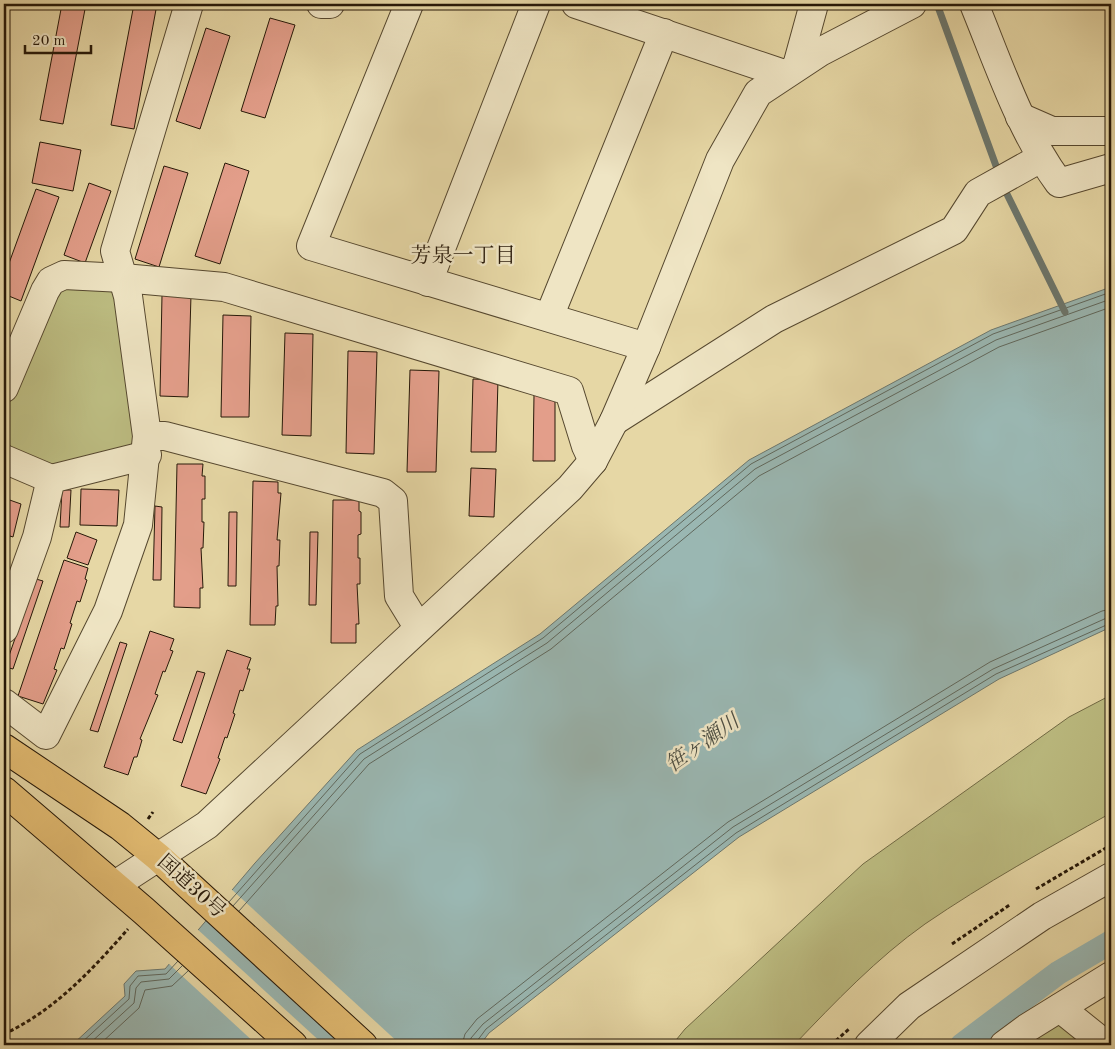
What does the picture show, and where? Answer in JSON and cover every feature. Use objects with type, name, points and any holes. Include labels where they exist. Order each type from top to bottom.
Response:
[{"type":"highway","name":"国道30号","points":[[4,748],[120,826],[158,857],[363,1045]]},
{"type":"highway","points":[[4,791],[115,886],[142,922],[293,1045]]},
{"type":"street","points":[[4,703],[46,735],[108,612],[138,525],[147,446],[128,296],[115,251],[189,4]]},
{"type":"street","points":[[321,4],[330,4]]},
{"type":"street","points":[[409,4],[311,246],[646,347]]},
{"type":"street","points":[[428,282],[536,4]]},
{"type":"street","points":[[576,4],[634,13],[664,33],[790,70]]},
{"type":"street","points":[[790,70],[814,4]]},
{"type":"street","points":[[115,886],[207,825],[418,627],[570,488],[593,461],[614,421],[646,347],[720,160],[758,93],[790,70],[912,4]]},
{"type":"street","points":[[974,4],[1020,117],[1029,164],[1059,183],[1111,168]]},
{"type":"street","points":[[549,317],[664,33]]},
{"type":"street","points":[[1020,117],[1052,132],[1111,131]]},
{"type":"street","points":[[614,421],[774,319],[954,230],[978,193],[1029,164]]},
{"type":"street","points":[[4,388],[44,291],[51,281],[64,275],[224,287],[569,391],[586,446],[593,461]]},
{"type":"street","points":[[4,459],[51,479],[147,446],[165,436],[382,493],[393,501],[399,596],[418,627]]},
{"type":"street","points":[[4,629],[37,537],[51,479]]},
{"type":"street","points":[[869,1045],[908,1006],[1042,916],[1111,877]]},
{"type":"street","points":[[1004,1045],[1111,976]]},
{"type":"street","points":[[1060,1008],[1106,1045]]},
{"type":"path","points":[[4,1034],[22,1026],[78,984],[142,922]]},
{"type":"green space","points":[[52,288],[110,289],[118,298],[135,439],[129,448],[52,467],[4,449],[4,415]]},
{"type":"green space","points":[[1111,695],[1111,813],[994,880],[907,937],[873,966],[794,1045],[672,1045],[685,1029],[863,864],[1069,717]]},
{"type":"green space","points":[[1061,1020],[1098,1045],[1025,1045]]},
{"type":"water","name":"笹ヶ瀬川","points":[[1111,287],[1111,627],[999,679],[739,837],[489,1033],[480,1045],[72,1045],[125,996],[124,984],[136,971],[165,969],[255,863],[357,750],[540,634],[749,460],[991,330]]},
{"type":"pier","points":[[230,888],[401,1045],[344,1045],[205,918]]},
{"type":"pier","points":[[196,928],[324,1045],[257,1045],[167,962]]},
{"type":"building","points":[[62,4],[86,4],[63,124],[40,120]]},
{"type":"building","points":[[134,4],[157,4],[134,129],[111,125]]},
{"type":"building","points":[[270,18],[295,25],[265,118],[241,111]]},
{"type":"building","points":[[206,28],[230,36],[200,129],[176,121]]},
{"type":"building","points":[[40,142],[81,150],[73,191],[32,183]]},
{"type":"building","points":[[225,163],[249,171],[220,264],[195,256]]},
{"type":"building","points":[[164,166],[188,173],[159,267],[135,259]]},
{"type":"building","points":[[89,183],[111,191],[85,263],[64,255]]},
{"type":"building","points":[[36,189],[59,197],[21,301],[4,294],[4,277]]},
{"type":"building","points":[[162,295],[191,295],[188,397],[160,396]]},
{"type":"building","points":[[223,315],[251,316],[249,417],[221,417]]},
{"type":"building","points":[[285,333],[313,334],[311,436],[282,435]]},
{"type":"building","points":[[348,351],[377,352],[374,454],[346,453]]},
{"type":"building","points":[[410,370],[439,371],[436,472],[407,472]]},
{"type":"building","points":[[473,379],[498,380],[496,452],[471,452]]},
{"type":"building","points":[[534,395],[555,395],[555,461],[533,461]]},
{"type":"building","points":[[177,464],[203,464],[202,476],[205,476],[205,499],[202,499],[202,522],[204,522],[203,548],[201,548],[203,588],[200,588],[200,608],[174,607]]},
{"type":"building","points":[[471,468],[496,469],[494,517],[469,516]]},
{"type":"building","points":[[253,481],[278,482],[278,493],[281,493],[277,540],[280,540],[279,566],[277,566],[278,606],[276,606],[275,625],[250,625]]},
{"type":"building","points":[[81,489],[119,490],[117,526],[80,525]]},
{"type":"building","points":[[62,490],[71,490],[69,527],[60,527]]},
{"type":"building","points":[[4,498],[21,504],[13,537],[10,536],[4,556]]},
{"type":"building","points":[[333,500],[359,500],[359,511],[361,512],[361,534],[358,535],[360,584],[357,584],[359,624],[356,624],[356,643],[331,643]]},
{"type":"building","points":[[155,506],[162,507],[161,580],[153,580]]},
{"type":"building","points":[[229,512],[237,512],[236,586],[228,586]]},
{"type":"building","points":[[76,532],[97,540],[88,565],[67,558]]},
{"type":"building","points":[[310,532],[318,532],[316,605],[309,605]]},
{"type":"building","points":[[64,560],[88,568],[85,579],[87,580],[80,602],[77,601],[64,649],[61,648],[54,669],[57,670],[43,704],[18,696]]},
{"type":"building","points":[[36,579],[43,581],[13,669],[5,667]]},
{"type":"building","points":[[150,631],[174,639],[170,650],[173,651],[165,672],[163,671],[155,694],[158,695],[140,739],[142,740],[137,757],[134,757],[128,775],[104,767]]},
{"type":"building","points":[[120,642],[127,644],[98,732],[90,730]]},
{"type":"building","points":[[227,650],[251,658],[247,669],[250,669],[243,691],[240,690],[233,713],[235,714],[227,738],[225,737],[218,758],[220,759],[206,794],[181,786]]},
{"type":"building","points":[[197,671],[205,673],[182,743],[173,740]]},
{"type":"waterway","points":[[937,4],[999,174]]},
{"type":"waterway","points":[[1002,184],[1065,312]]},
{"type":"waterway","points":[[962,1045],[1058,973],[1111,942]]},
{"type":"district","name":"芳泉一丁目","points":[[463,256]]}]
